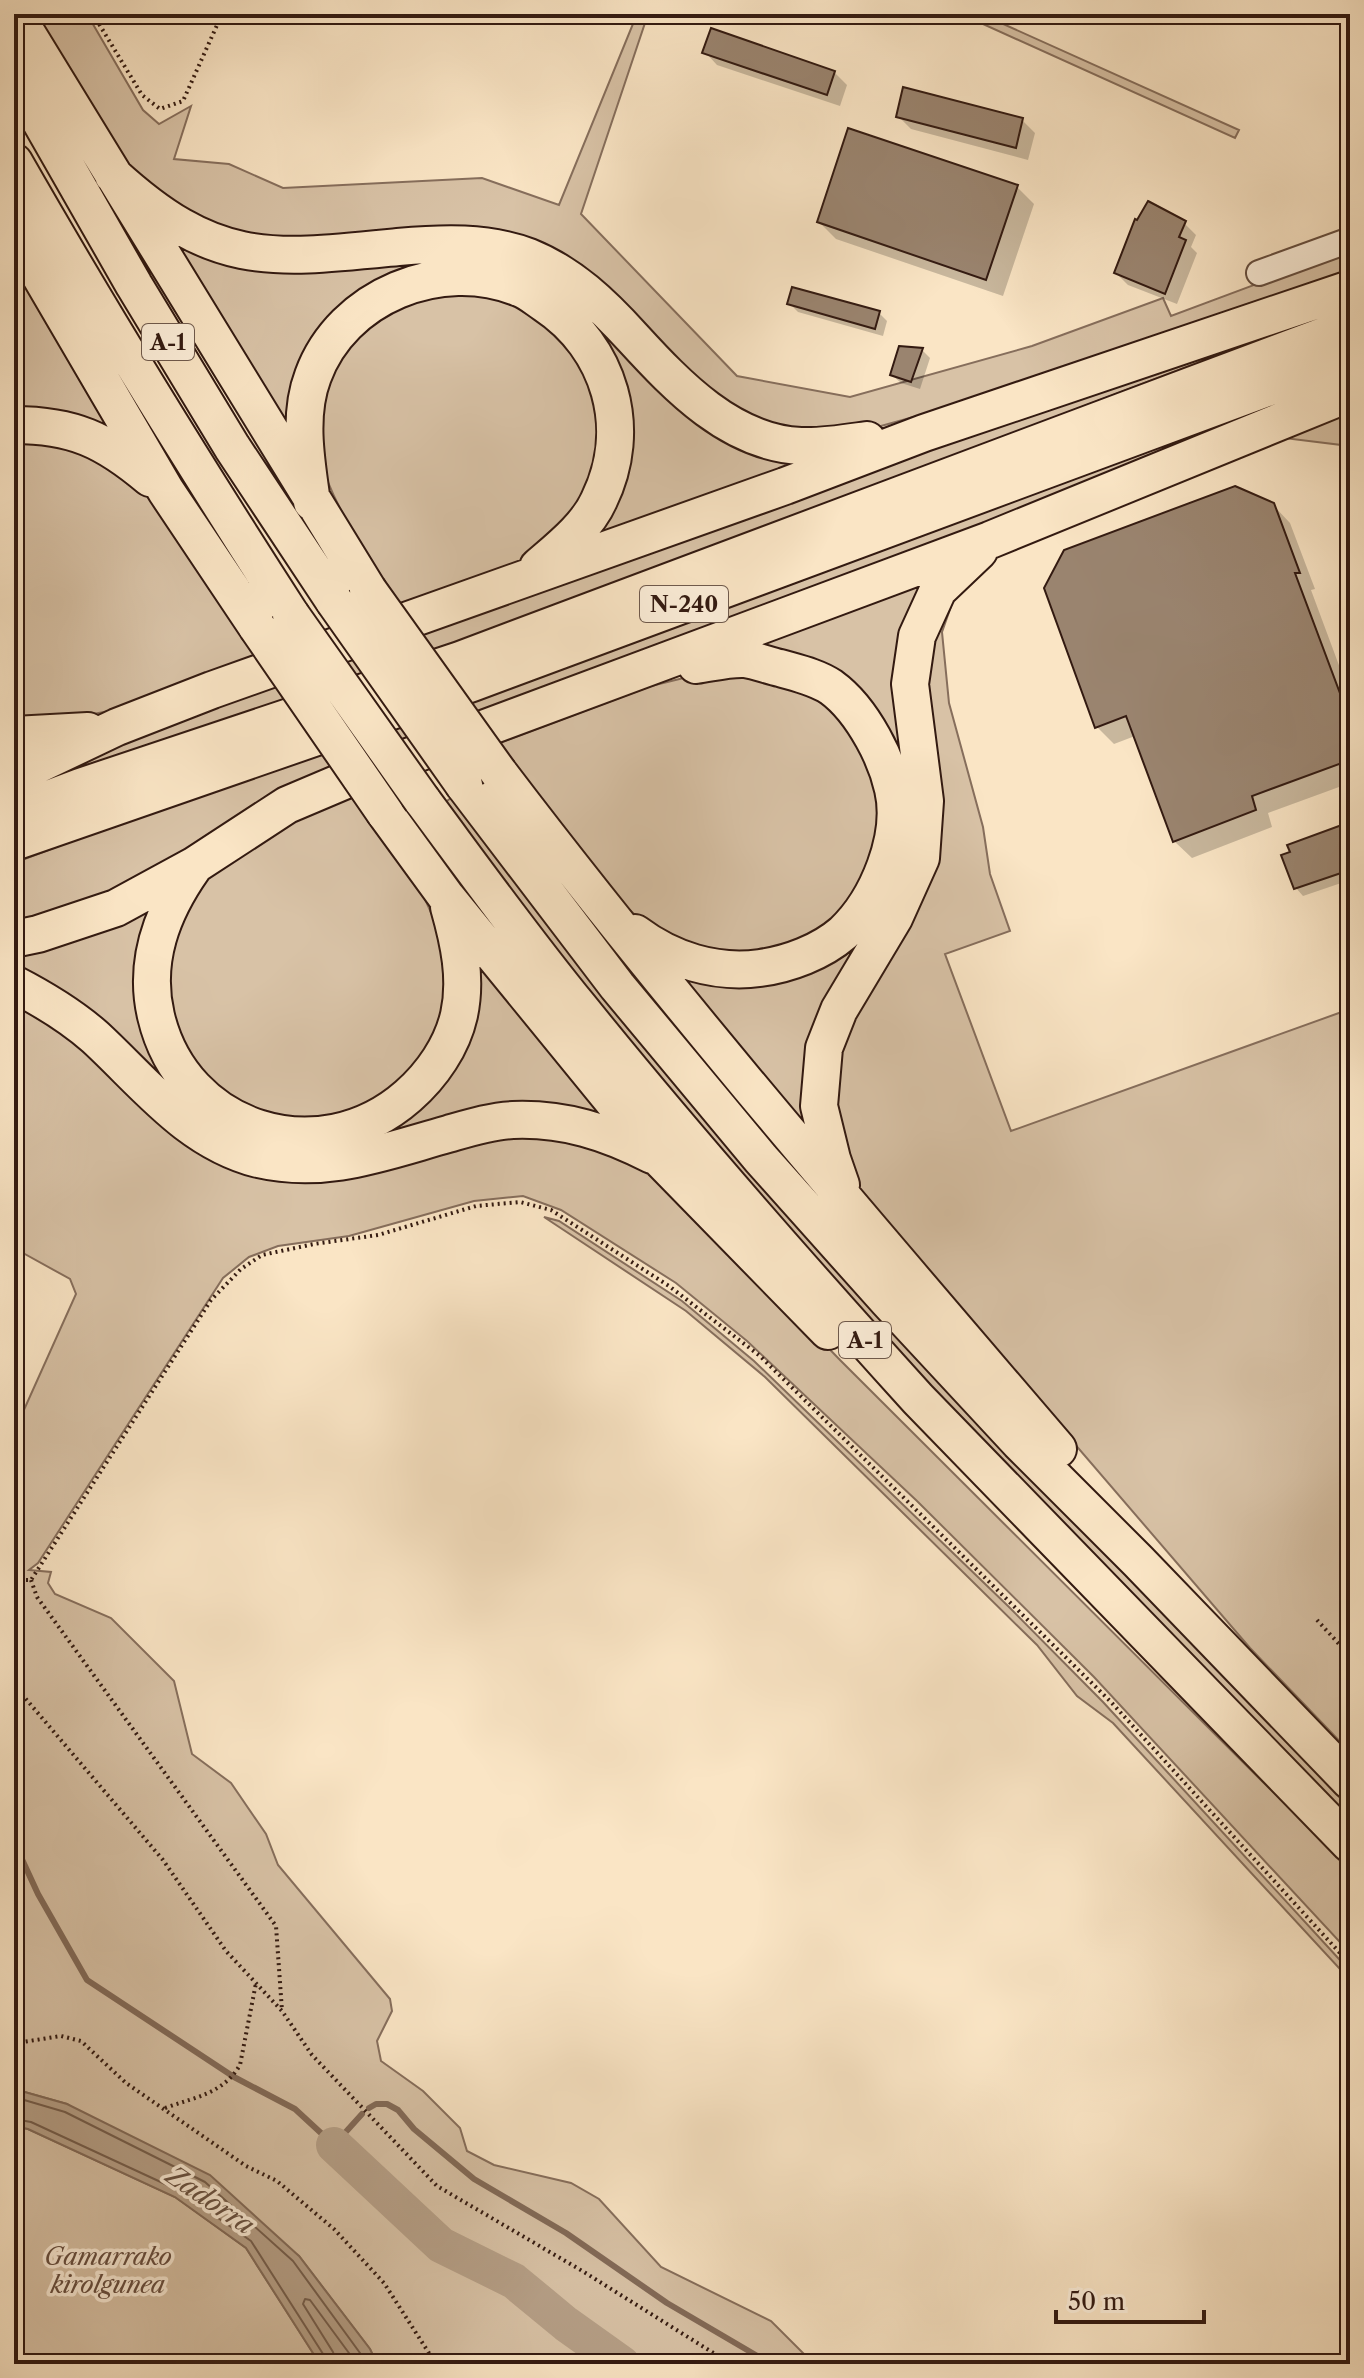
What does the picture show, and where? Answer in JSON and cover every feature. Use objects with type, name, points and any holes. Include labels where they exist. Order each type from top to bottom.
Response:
[{"type":"highway","points":[[15,14],[368,590],[499,773],[718,1050],[1063,1455],[1138,1561]]},
{"type":"highway","name":"A-1","points":[[14,75],[223,434],[334,601],[464,785],[608,974],[761,1159],[888,1301],[1019,1442],[1350,1781]]},
{"type":"highway","name":"A-1","points":[[14,162],[97,309],[291,615],[422,800],[579,1007],[729,1187],[918,1399],[1350,1844]]},
{"type":"highway","points":[[113,175],[147,206],[175,224],[207,240],[248,253],[305,256],[414,245],[466,244],[504,248],[532,259],[556,270],[585,291],[656,363],[715,415],[764,439],[800,446],[832,445],[924,433]]},
{"type":"highway","points":[[14,231],[166,491],[385,813],[447,898],[661,1160],[866,1368],[918,1399]]},
{"type":"highway","points":[[312,502],[305,450],[305,412],[312,376],[329,346],[348,322],[369,305],[422,280],[453,277],[489,279],[521,288],[573,326],[593,351],[608,383],[616,413],[611,471],[598,503],[581,526],[525,578]]},
{"type":"highway","points":[[14,776],[117,727],[212,690],[785,486],[924,433],[1350,289]]},
{"type":"highway","name":"N-240","points":[[14,812],[94,782],[460,660],[1350,326]]},
{"type":"highway","name":"N-240","points":[[14,842],[472,683],[1350,357]]},
{"type":"highway","points":[[14,939],[116,908],[195,865],[287,805],[346,780],[990,540],[1350,393]]},
{"type":"highway","points":[[14,425],[53,427],[89,436],[127,459],[166,491]]},
{"type":"highway","points":[[847,1202],[819,1106],[824,1048],[839,1010],[894,918],[921,858],[925,801],[910,684],[917,636],[938,590],[990,540]]},
{"type":"highway","points":[[610,914],[657,949],[703,967],[745,970],[778,965],[815,951],[843,933],[884,874],[894,836],[894,791],[882,754],[864,720],[832,688],[808,676],[745,659],[643,671]]},
{"type":"highway","points":[[14,735],[117,727]]},
{"type":"highway","points":[[195,865],[173,896],[161,923],[154,951],[153,1005],[159,1029],[180,1074],[216,1109],[236,1120],[281,1134],[305,1137],[354,1128],[400,1103],[421,1085],[438,1063],[459,1015],[462,988],[457,935],[447,898]]},
{"type":"highway","points":[[14,984],[50,1002],[93,1036],[168,1109],[196,1131],[226,1147],[257,1158],[318,1166],[342,1163],[470,1128],[510,1120],[537,1120],[588,1127],[625,1141],[661,1160]]},
{"type":"street","points":[[1259,273],[1350,240]]},
{"type":"path","points":[[93,14],[142,95],[160,109],[183,101],[222,14]]},
{"type":"path","points":[[31,1580],[211,1300],[241,1269],[262,1255],[378,1235],[476,1206],[520,1202],[551,1210],[669,1286],[760,1356],[1111,1702],[1350,1964]]},
{"type":"path","points":[[14,1580],[31,1580]]},
{"type":"path","points":[[31,1580],[37,1597],[276,1926],[282,2011]]},
{"type":"path","points":[[1317,1620],[1350,1656]]},
{"type":"path","points":[[14,1685],[163,1860],[226,1951],[282,2011],[312,2055],[437,2186],[584,2272],[731,2364]]},
{"type":"path","points":[[165,2108],[223,2088],[234,2077],[240,2065],[256,1982]]},
{"type":"path","points":[[14,2040],[23,2042],[61,2036],[81,2041],[126,2083],[246,2166],[277,2181],[334,2229],[384,2283],[436,2364]]},
{"type":"green space","points":[[33,14],[87,14],[143,110],[159,124],[191,106],[174,159],[229,164],[283,188],[482,178],[559,205],[637,14],[648,14],[581,214],[737,376],[850,397],[1032,346],[1163,298],[1171,316],[1350,249],[1350,276],[881,426],[818,433],[764,424],[712,394],[585,269],[243,238],[164,200],[124,160]]},
{"type":"green space","points":[[961,14],[981,14],[1239,130],[1235,138]]},
{"type":"green space","points":[[163,229],[529,269],[801,466],[590,540],[623,472],[574,312],[387,280],[288,438]]},
{"type":"green space","points":[[14,264],[114,433],[14,414]]},
{"type":"green space","points":[[459,286],[503,297],[541,317],[583,365],[600,420],[599,453],[578,510],[556,536],[491,576],[403,608],[354,534],[333,495],[318,453],[318,413],[326,385],[338,360],[366,326],[411,296]]},
{"type":"green space","points":[[1336,310],[444,650],[14,795],[105,744],[1130,374]]},
{"type":"green space","points":[[1350,406],[1350,446],[1284,438]]},
{"type":"green space","points":[[1234,418],[1251,418],[130,889],[14,930],[14,863],[230,781]]},
{"type":"green space","points":[[14,438],[60,441],[132,478],[181,537],[260,657],[109,711],[62,720],[14,722]]},
{"type":"green space","points":[[937,575],[916,787],[810,1138],[668,968],[690,973],[865,925],[893,749],[745,647]]},
{"type":"green space","points":[[954,598],[942,632],[949,703],[983,827],[990,874],[1010,931],[945,954],[1011,1131],[1350,1009],[1350,1752],[1250,1648],[878,1215],[857,1186],[842,1154],[834,1083],[924,656]]},
{"type":"green space","points":[[708,672],[753,672],[799,688],[844,715],[864,742],[882,814],[858,898],[807,941],[746,957],[676,940],[634,914],[602,884],[499,743],[651,686]]},
{"type":"green space","points":[[351,790],[394,845],[439,930],[446,967],[445,1005],[434,1037],[417,1070],[379,1100],[309,1123],[240,1105],[180,1052],[168,1008],[167,943],[205,877],[242,846]]},
{"type":"green space","points":[[452,797],[1287,1736],[1350,1801],[1350,1820],[912,1369],[627,1044],[442,805]]},
{"type":"green space","points":[[156,903],[139,984],[245,1132],[415,1106],[470,950],[613,1122],[352,1151],[231,1140],[14,972],[14,956]]},
{"type":"green space","points":[[14,1001],[57,1025],[171,1130],[489,1136],[545,1131],[614,1150],[685,1200],[841,1361],[1350,1869],[1350,1953],[1094,1677],[917,1501],[747,1341],[676,1283],[561,1210],[523,1196],[474,1201],[349,1236],[278,1246],[249,1257],[223,1278],[38,1563],[29,1570],[51,1572],[48,1583],[55,1594],[111,1618],[174,1681],[192,1754],[231,1783],[266,1834],[278,1865],[390,1999],[392,2011],[377,2041],[381,2061],[423,2091],[460,2128],[467,2151],[494,2165],[571,2183],[599,2199],[661,2267],[771,2321],[814,2364],[377,2364],[370,2349],[299,2256],[67,2104],[14,2089],[14,1432],[76,1294],[70,1279],[14,1248]]},
{"type":"green space","points":[[544,1217],[559,1221],[682,1301],[754,1361],[1103,1702],[1350,1971],[1350,1980],[1113,1723],[1077,1696],[1037,1645],[765,1377],[686,1311]]},
{"type":"green space","name":"Gamarrako kirolgunea","points":[[14,2126],[28,2129],[175,2197],[246,2248],[320,2364],[14,2364]]},
{"type":"water","name":"Zadorra","points":[[14,2089],[67,2104],[210,2175],[299,2256],[370,2349],[377,2364],[320,2364],[246,2248],[175,2197],[28,2129],[14,2126]]},
{"type":"building","points":[[711,28],[835,71],[827,95],[702,53]]},
{"type":"building","points":[[903,87],[1023,118],[1016,148],[896,117]]},
{"type":"building","points":[[848,128],[1018,185],[986,280],[817,222]]},
{"type":"building","points":[[1148,201],[1186,221],[1179,237],[1186,240],[1165,294],[1114,273],[1135,219]]},
{"type":"building","points":[[792,287],[880,311],[875,329],[787,304]]},
{"type":"building","points":[[899,346],[923,348],[911,382],[890,375]]},
{"type":"building","points":[[1235,486],[1274,503],[1300,573],[1295,573],[1350,720],[1350,760],[1252,796],[1256,810],[1173,842],[1126,716],[1095,728],[1044,588],[1064,550]]},
{"type":"building","points":[[1350,822],[1350,870],[1294,889],[1281,855],[1290,852],[1287,845]]},
{"type":"waterway","points":[[14,1842],[38,1894],[87,1980],[234,2077],[295,2109],[334,2145],[362,2114]]},
{"type":"waterway","points":[[369,2108],[387,2104],[398,2110],[414,2129],[474,2179],[566,2233],[667,2303],[771,2364]]},
{"type":"waterway","points":[[334,2145],[441,2245],[514,2281],[566,2324],[622,2364]]}]
